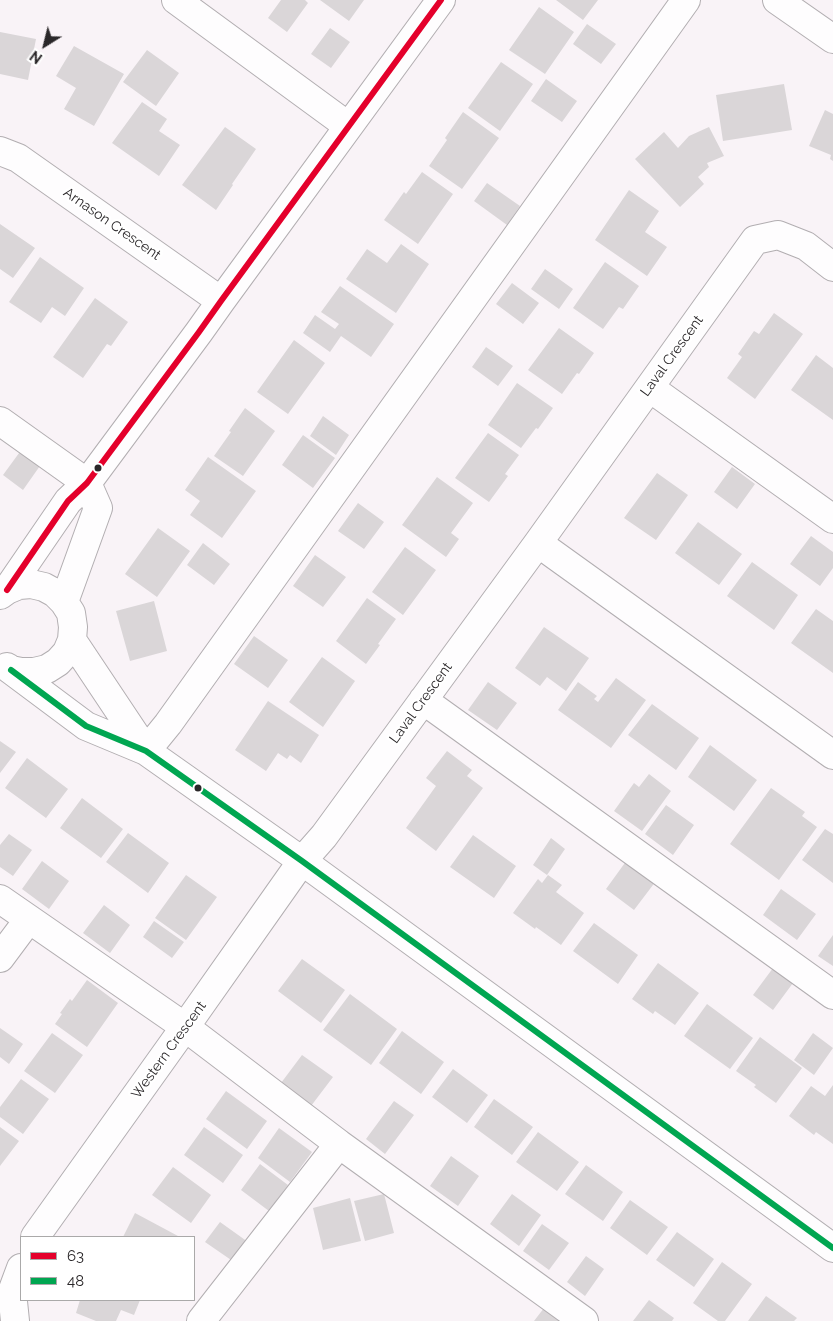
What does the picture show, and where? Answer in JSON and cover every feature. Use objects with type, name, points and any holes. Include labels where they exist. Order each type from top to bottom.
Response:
[{"type":"street","points":[[176,0],[348,126]]},
{"type":"street","points":[[3,593],[68,501],[87,483],[442,0]]},
{"type":"street","points":[[146,751],[168,724],[686,0]]},
{"type":"street","points":[[777,0],[833,39]]},
{"type":"street","name":"Arnason Crescent","points":[[0,152],[18,158],[221,301]]},
{"type":"street","name":"Laval Crescent","points":[[302,861],[324,836],[538,543],[755,240],[778,235],[806,246],[833,267]]},
{"type":"street","points":[[650,388],[833,519]]},
{"type":"street","points":[[0,421],[87,483],[98,508],[64,602]]},
{"type":"street","points":[[538,543],[833,755]]},
{"type":"street","points":[[3,593],[19,585],[32,584],[44,587],[55,593],[64,602],[71,613],[73,626],[72,640],[67,652],[58,662],[47,669],[21,672],[3,665]]},
{"type":"street","points":[[72,640],[146,751]]},
{"type":"street","points":[[3,665],[86,726],[146,751],[302,861],[833,1248]]},
{"type":"street","points":[[423,700],[833,995]]},
{"type":"street","name":"Western Crescent","points":[[36,1236],[302,861]]},
{"type":"street","points":[[0,899],[185,1028],[339,1144],[584,1321]]},
{"type":"street","points":[[0,958],[29,919]]},
{"type":"street","points":[[201,1321],[339,1144]]},
{"type":"street","points":[[15,1321],[12,1292],[20,1271]]},
{"type":"building","points":[[281,0],[305,0],[308,3],[287,32],[268,18]]},
{"type":"building","points":[[320,0],[364,0],[349,21]]},
{"type":"building","points":[[556,0],[598,0],[583,20]]},
{"type":"building","points":[[539,7],[574,32],[545,74],[509,50]]},
{"type":"building","points":[[587,24],[616,44],[601,64],[573,44]]},
{"type":"building","points":[[330,28],[350,42],[331,68],[311,54]]},
{"type":"building","points":[[0,32],[36,39],[28,80],[0,74]]},
{"type":"building","points":[[74,46],[124,74],[94,126],[64,109],[76,88],[56,76]]},
{"type":"building","points":[[147,50],[179,73],[156,106],[123,82]]},
{"type":"building","points":[[501,62],[533,84],[500,131],[468,108]]},
{"type":"building","points":[[546,79],[577,101],[562,122],[531,101]]},
{"type":"building","points":[[784,84],[792,130],[723,141],[716,95]]},
{"type":"building","points":[[142,102],[167,119],[159,131],[180,145],[159,176],[112,143]]},
{"type":"building","points":[[825,110],[833,114],[833,161],[830,159],[831,155],[809,146]]},
{"type":"building","points":[[463,112],[499,138],[462,189],[429,166]]},
{"type":"building","points":[[225,127],[256,149],[216,210],[182,185]]},
{"type":"building","points":[[709,127],[724,156],[707,163],[709,167],[698,177],[704,184],[680,207],[635,159],[664,132],[678,148],[689,136]]},
{"type":"building","points":[[422,172],[453,194],[418,244],[384,220],[404,192],[406,194]]},
{"type":"building","points":[[487,183],[520,206],[507,225],[474,201]]},
{"type":"building","points":[[629,190],[659,211],[645,232],[667,247],[647,276],[595,240]]},
{"type":"building","points":[[0,224],[35,248],[13,278],[0,269]]},
{"type":"building","points":[[401,244],[429,264],[396,313],[346,279],[367,249],[387,263]]},
{"type":"building","points":[[40,257],[84,288],[65,316],[52,307],[41,323],[9,302]]},
{"type":"building","points":[[605,262],[639,286],[623,309],[619,307],[603,329],[573,308]]},
{"type":"building","points":[[545,269],[573,289],[559,309],[531,289]]},
{"type":"building","points":[[512,283],[539,303],[523,324],[496,304]]},
{"type":"building","points":[[340,286],[394,324],[371,357],[341,336],[330,352],[303,333],[315,315],[335,329],[339,324],[321,312]]},
{"type":"building","points":[[95,298],[128,322],[111,346],[107,344],[83,378],[53,357]]},
{"type":"building","points":[[774,313],[803,334],[755,399],[727,378],[742,357],[738,354],[754,331],[759,334]]},
{"type":"building","points":[[559,328],[594,353],[562,394],[528,370]]},
{"type":"building","points":[[294,340],[325,363],[288,414],[257,392]]},
{"type":"building","points":[[486,347],[513,366],[498,386],[472,367]]},
{"type":"building","points":[[816,355],[833,368],[833,420],[791,390]]},
{"type":"building","points":[[517,383],[553,408],[521,448],[488,425]]},
{"type":"building","points":[[245,408],[275,431],[243,476],[214,456]]},
{"type":"building","points":[[323,416],[349,435],[336,455],[310,436]]},
{"type":"building","points":[[488,433],[519,455],[505,474],[508,476],[489,502],[455,478]]},
{"type":"building","points":[[303,435],[335,458],[313,488],[282,465]]},
{"type":"building","points":[[22,449],[42,463],[23,490],[3,475]]},
{"type":"building","points":[[208,457],[256,491],[222,538],[190,515],[200,501],[185,490]]},
{"type":"building","points":[[732,467],[755,484],[737,509],[714,492]]},
{"type":"building","points":[[657,473],[688,495],[656,540],[624,518]]},
{"type":"building","points":[[437,477],[473,503],[451,533],[459,539],[446,557],[402,525]]},
{"type":"building","points":[[358,503],[384,522],[364,549],[338,531]]},
{"type":"building","points":[[698,522],[742,554],[719,585],[675,553]]},
{"type":"building","points":[[158,528],[190,551],[157,597],[125,574]]},
{"type":"building","points":[[811,536],[833,552],[833,568],[820,586],[790,564]]},
{"type":"building","points":[[203,543],[230,564],[214,585],[187,565]]},
{"type":"building","points":[[405,547],[436,570],[403,615],[372,592]]},
{"type":"building","points":[[315,555],[346,577],[323,607],[293,586]]},
{"type":"building","points":[[752,562],[798,595],[774,630],[727,596]]},
{"type":"building","points":[[367,598],[396,619],[366,664],[336,641]]},
{"type":"building","points":[[154,601],[167,651],[130,661],[116,611]]},
{"type":"building","points":[[816,609],[833,621],[833,673],[791,643]]},
{"type":"building","points":[[544,627],[589,658],[566,691],[547,677],[540,686],[515,668]]},
{"type":"building","points":[[254,636],[288,660],[268,688],[234,664]]},
{"type":"building","points":[[322,657],[355,681],[323,727],[289,702]]},
{"type":"building","points":[[616,678],[646,700],[611,748],[558,710],[578,682],[597,696],[594,699],[598,702]]},
{"type":"building","points":[[488,682],[517,703],[497,730],[468,710]]},
{"type":"building","points":[[268,701],[319,735],[301,763],[290,755],[287,759],[278,753],[266,771],[235,750]]},
{"type":"building","points":[[652,704],[699,738],[676,770],[628,735]]},
{"type":"building","points":[[0,741],[16,752],[0,773]]},
{"type":"building","points":[[710,745],[757,780],[734,811],[688,777]]},
{"type":"building","points":[[447,751],[472,770],[467,776],[483,788],[436,851],[406,828],[436,786],[426,778]]},
{"type":"building","points":[[27,758],[68,789],[46,818],[5,788]]},
{"type":"building","points":[[649,774],[671,791],[642,831],[614,811],[634,783],[639,787]]},
{"type":"building","points":[[771,788],[805,812],[802,816],[817,827],[779,880],[730,844]]},
{"type":"building","points":[[82,798],[123,829],[101,858],[60,828]]},
{"type":"building","points":[[666,805],[694,825],[673,855],[645,834]]},
{"type":"building","points":[[825,829],[833,834],[833,883],[802,860]]},
{"type":"building","points":[[128,833],[169,863],[148,893],[106,862]]},
{"type":"building","points":[[9,834],[32,850],[13,876],[0,867],[0,845]]},
{"type":"building","points":[[473,835],[516,866],[494,898],[450,867]]},
{"type":"building","points":[[551,838],[565,849],[547,875],[533,865]]},
{"type":"building","points":[[627,860],[656,881],[634,910],[606,889]]},
{"type":"building","points":[[42,861],[69,881],[49,909],[22,889]]},
{"type":"building","points":[[186,875],[217,897],[186,940],[155,918]]},
{"type":"building","points":[[548,875],[562,885],[556,892],[584,913],[561,945],[513,913],[538,879],[542,883]]},
{"type":"building","points":[[781,889],[816,914],[797,940],[763,915]]},
{"type":"building","points":[[104,905],[130,925],[110,953],[83,933]]},
{"type":"building","points":[[154,921],[184,942],[172,958],[143,937]]},
{"type":"building","points":[[594,923],[638,955],[618,984],[573,951]]},
{"type":"building","points":[[833,935],[833,966],[818,956]]},
{"type":"building","points":[[302,959],[345,990],[321,1023],[278,991]]},
{"type":"building","points":[[658,963],[699,993],[675,1025],[655,1011],[653,1014],[632,999]]},
{"type":"building","points":[[773,968],[793,983],[773,1010],[753,995]]},
{"type":"building","points":[[87,980],[118,1003],[87,1047],[55,1024],[70,999],[72,1001]]},
{"type":"building","points":[[350,994],[397,1029],[371,1065],[323,1030]]},
{"type":"building","points":[[707,1004],[753,1038],[730,1069],[684,1036]]},
{"type":"building","points":[[0,1028],[23,1044],[9,1064],[0,1057]]},
{"type":"building","points":[[402,1031],[444,1062],[421,1094],[379,1063]]},
{"type":"building","points":[[52,1033],[83,1055],[55,1093],[24,1071]]},
{"type":"building","points":[[813,1033],[833,1048],[814,1075],[794,1060]]},
{"type":"building","points":[[760,1037],[802,1068],[776,1103],[754,1087],[756,1085],[736,1071]]},
{"type":"building","points":[[302,1055],[333,1077],[311,1106],[281,1083]]},
{"type":"building","points":[[453,1069],[488,1095],[467,1123],[432,1097]]},
{"type":"building","points":[[21,1079],[49,1099],[23,1134],[0,1117],[0,1107]]},
{"type":"building","points":[[833,1085],[833,1144],[816,1132],[814,1135],[789,1116],[811,1086],[825,1096]]},
{"type":"building","points":[[226,1091],[267,1121],[247,1149],[206,1119]]},
{"type":"building","points":[[494,1099],[533,1127],[512,1155],[474,1127]]},
{"type":"building","points":[[394,1101],[414,1115],[385,1154],[366,1139]]},
{"type":"building","points":[[0,1127],[19,1141],[0,1166]]},
{"type":"building","points":[[204,1127],[243,1155],[223,1183],[184,1155]]},
{"type":"building","points":[[279,1128],[312,1152],[290,1182],[258,1158]]},
{"type":"building","points":[[538,1132],[579,1162],[557,1191],[516,1162]]},
{"type":"building","points":[[451,1156],[479,1176],[458,1206],[430,1186]]},
{"type":"building","points":[[260,1164],[288,1185],[269,1211],[241,1190]]},
{"type":"building","points":[[586,1165],[623,1192],[603,1221],[565,1194]]},
{"type":"building","points":[[173,1167],[211,1195],[191,1223],[152,1195]]},
{"type":"building","points":[[384,1194],[394,1233],[365,1241],[354,1201]]},
{"type":"building","points":[[512,1194],[541,1215],[519,1246],[490,1224]]},
{"type":"building","points":[[350,1198],[361,1241],[323,1250],[313,1208]]},
{"type":"building","points":[[630,1200],[668,1227],[647,1255],[610,1228]]},
{"type":"building","points":[[135,1213],[178,1236],[124,1236]]},
{"type":"building","points":[[220,1222],[248,1242],[234,1262],[205,1242]]},
{"type":"building","points":[[542,1224],[569,1243],[549,1270],[523,1251]]},
{"type":"building","points":[[677,1232],[714,1259],[694,1287],[656,1260]]},
{"type":"building","points":[[586,1256],[604,1269],[585,1296],[567,1282]]},
{"type":"building","points":[[722,1262],[752,1284],[725,1321],[718,1321],[693,1303]]},
{"type":"building","points":[[766,1296],[797,1318],[794,1321],[748,1321]]},
{"type":"building","points":[[649,1300],[674,1318],[672,1321],[633,1321]]},
{"type":"building","points":[[80,1301],[140,1301],[134,1315],[121,1310],[116,1321],[96,1321],[76,1313]]},
{"type":"building","points":[[544,1308],[562,1321],[534,1321]]},
{"type":"transit line","name":"63","points":[[7,590],[68,501],[87,483],[441,0]]},
{"type":"transit line","name":"48","points":[[11,670],[86,726],[146,751],[302,861],[833,1248]]}]
